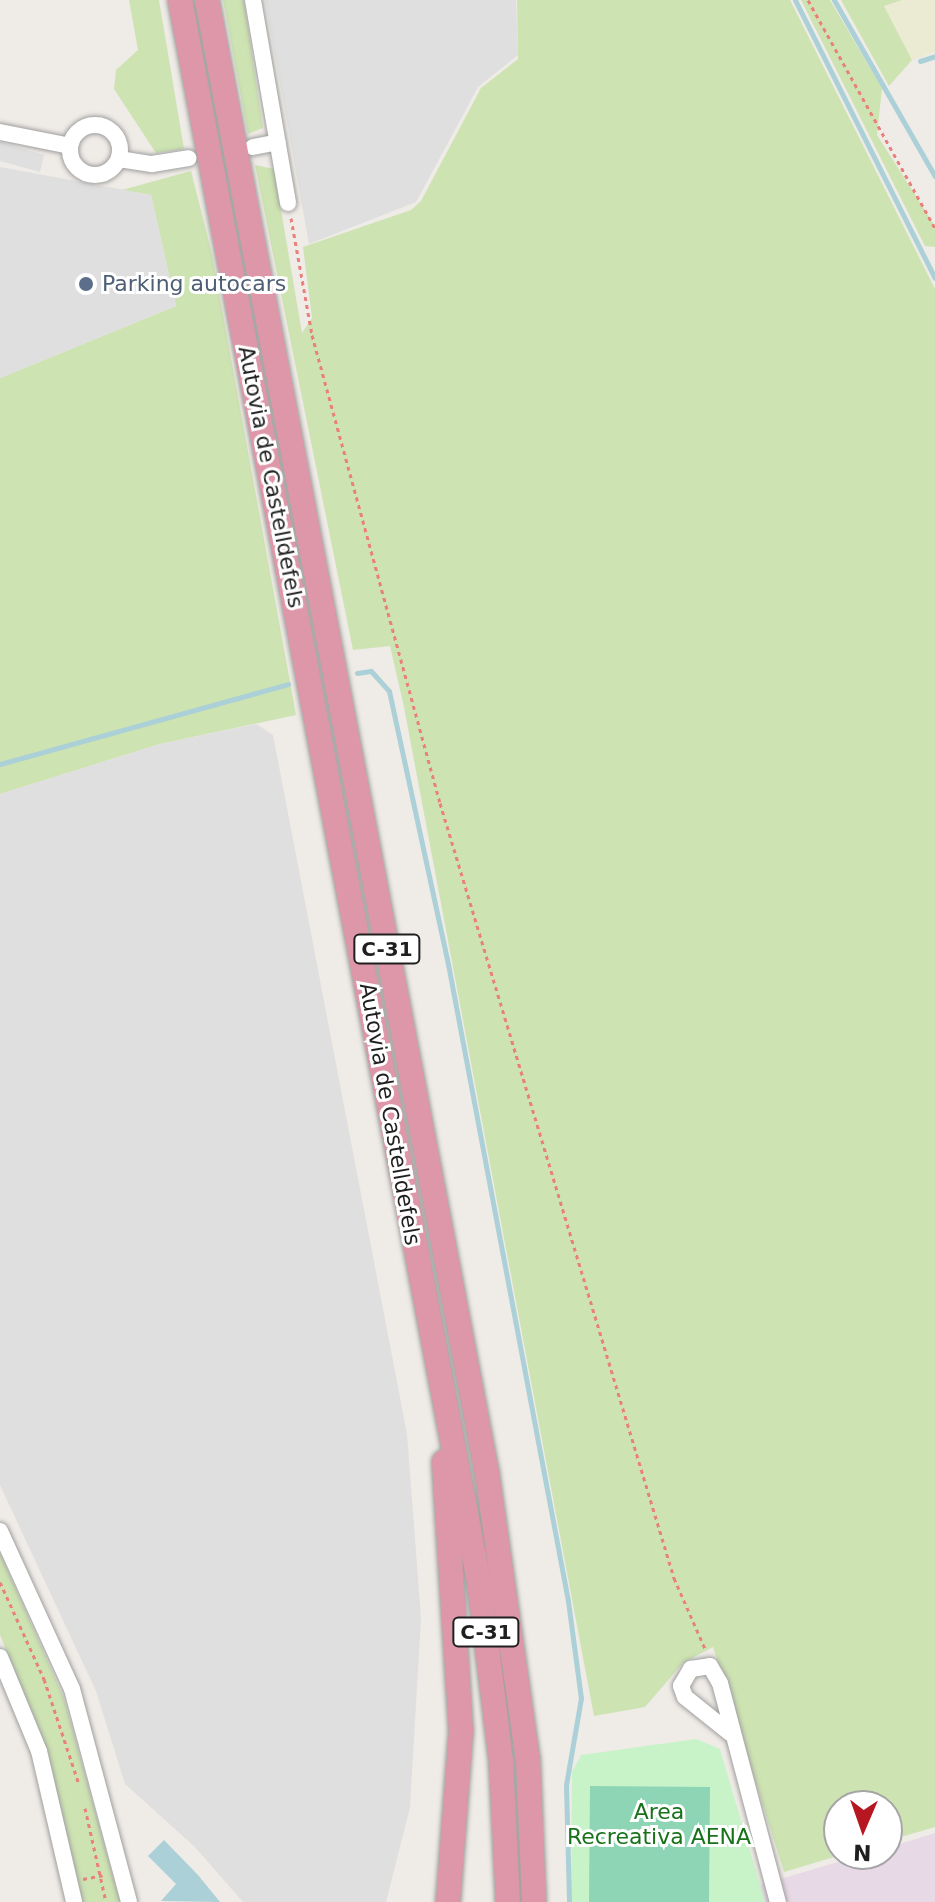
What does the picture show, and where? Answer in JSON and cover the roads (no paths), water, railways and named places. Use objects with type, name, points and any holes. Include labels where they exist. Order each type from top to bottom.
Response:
[{"type":"highway","name":"Autovia de Castelldefels","points":[[180,0],[437,1366],[491,1674],[508,1902]]},
{"type":"highway","name":"Autovia de Castelldefels","points":[[207,0],[487,1473],[526,1745],[534,1902]]},
{"type":"highway","points":[[437,1366],[461,1730],[448,1902]]},
{"type":"street","points":[[253,0],[288,203]]},
{"type":"street","points":[[105,127],[119,142],[119,159],[105,174],[88,174],[72,161],[70,146],[83,128],[105,127]]},
{"type":"street","points":[[0,132],[70,146]]},
{"type":"street","points":[[253,147],[278,142]]},
{"type":"street","points":[[119,159],[152,164],[189,158]]},
{"type":"street","points":[[0,1531],[72,1689],[124,1871],[129,1902]]},
{"type":"street","points":[[0,1657],[39,1751],[74,1902]]},
{"type":"street","points":[[730,1733],[681,1686],[691,1669],[710,1666],[720,1683],[730,1733],[776,1894]]},
{"type":"water","points":[[164,1840],[220,1902],[161,1901],[176,1884],[148,1856]]},
{"type":"waterway","points":[[795,0],[935,278]]},
{"type":"waterway","points":[[834,0],[935,176]]},
{"type":"waterway","points":[[920,61],[935,56]]},
{"type":"waterway","points":[[357,673],[371,671],[389,691],[448,964],[568,1601],[581,1698],[566,1785],[569,1902]]},
{"type":"waterway","points":[[0,764],[288,684]]},
{"type":"place","name":"Parking autocars","points":[[86,284]]},
{"type":"park label","name":"Area Recreativa AENA","points":[[659,1824]]}]
